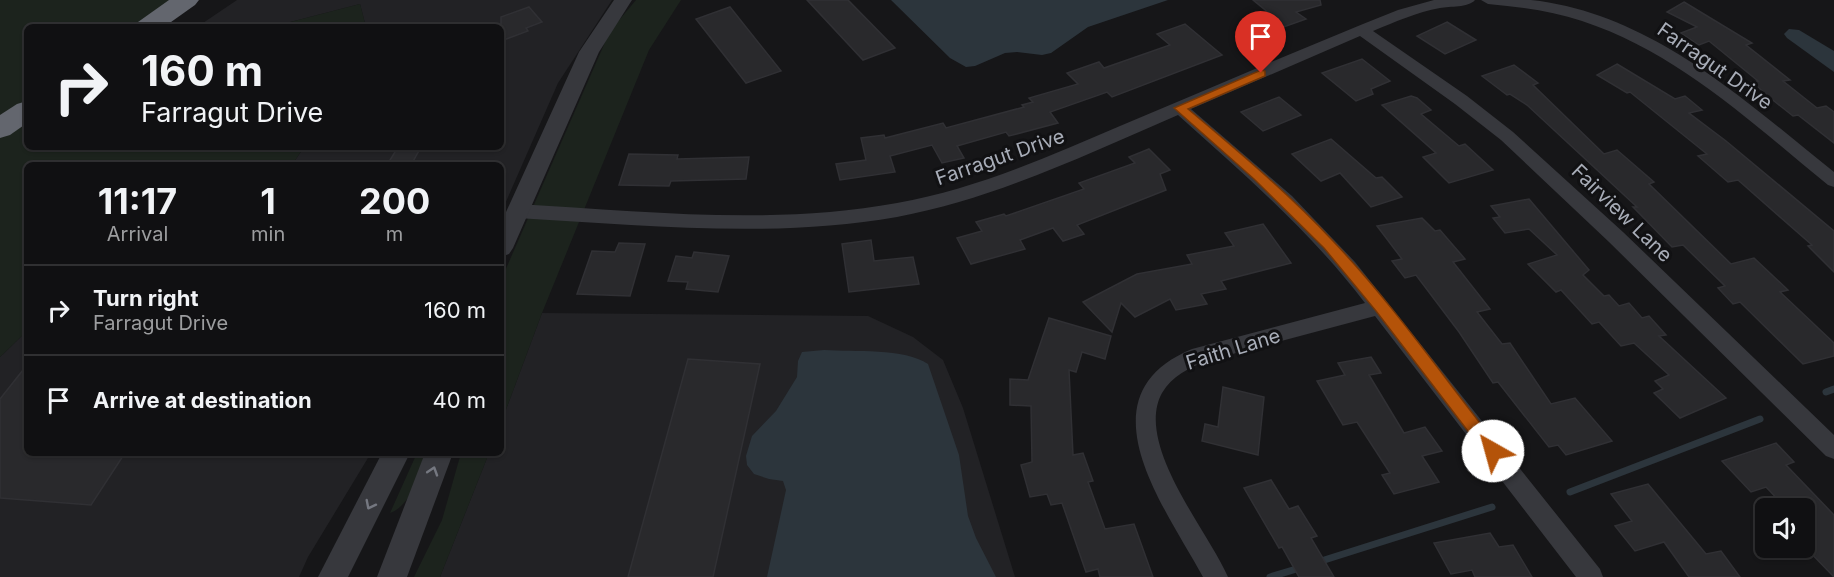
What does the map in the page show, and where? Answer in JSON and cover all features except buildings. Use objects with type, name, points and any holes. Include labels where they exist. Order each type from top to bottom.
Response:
[{"type":"highway","points":[[151,24],[186,0]]},
{"type":"highway","points":[[0,128],[24,112]]},
{"type":"street","points":[[504,241],[589,52],[623,0]]},
{"type":"street","name":"Farragut Drive","points":[[517,211],[747,223],[799,222],[879,213],[935,202],[1005,181],[1413,9],[1468,0]]},
{"type":"street","name":"Farragut Drive","points":[[1488,0],[1528,4],[1572,14],[1617,28],[1650,45],[1702,78],[1834,181]]},
{"type":"street","name":"Fairview Lane","points":[[1362,30],[1461,100],[1513,142],[1593,216],[1834,449]]},
{"type":"street","points":[[1180,108],[1259,176],[1303,218],[1348,267],[1591,577]]},
{"type":"street","name":"Faith Lane","points":[[1216,577],[1164,479],[1149,444],[1145,429],[1145,416],[1152,391],[1165,375],[1195,358],[1381,307]]},
{"type":"street","points":[[333,577],[394,456]]},
{"type":"street","points":[[392,577],[438,456]]},
{"type":"shaded area","points":[[0,0],[180,0],[145,24],[24,24],[24,107],[0,124]]},
{"type":"shaded area","points":[[237,0],[612,0],[558,83],[504,206],[504,162],[294,162],[302,150],[504,150],[504,24],[365,24],[360,4],[283,24],[201,24]]},
{"type":"shaded area","points":[[636,0],[681,0],[649,50],[542,313],[504,415],[504,273],[606,40]]},
{"type":"shaded area","points":[[891,0],[1168,0],[1088,27],[1051,53],[1042,55],[1005,53],[975,66],[966,67],[950,58]]},
{"type":"shaded area","points":[[360,4],[365,24],[283,24]]},
{"type":"shaded area","points":[[1789,29],[1799,30],[1834,51],[1834,72],[1787,38],[1784,34]]},
{"type":"shaded area","points":[[24,120],[24,150],[302,150],[294,162],[24,162],[24,334],[0,357],[0,137]]},
{"type":"shaded area","points":[[542,313],[868,316],[913,337],[943,360],[963,408],[1015,577],[440,577],[488,456],[504,456],[504,415]]},
{"type":"shaded area","points":[[24,334],[24,456],[369,456],[308,557],[299,577],[0,577],[0,357]]},
{"type":"shaded area","points":[[824,350],[893,353],[906,355],[928,364],[959,455],[968,516],[976,538],[996,577],[767,577],[786,490],[783,481],[754,474],[747,465],[746,456],[752,436],[776,411],[797,377],[798,361],[802,352]]},
{"type":"shaded area","points":[[416,456],[429,456],[410,496],[390,513]]},
{"type":"shaded area","points":[[460,456],[488,456],[440,577],[414,577],[442,520]]},
{"type":"waterway","points":[[1826,392],[1834,389]]},
{"type":"waterway","points":[[1570,492],[1760,419]]},
{"type":"waterway","points":[[1318,562],[1492,507]]},
{"type":"waterway","points":[[1270,577],[1303,567]]},
{"type":"route","points":[[1261,73],[1180,108],[1259,176],[1328,245],[1381,307],[1493,451]]}]
